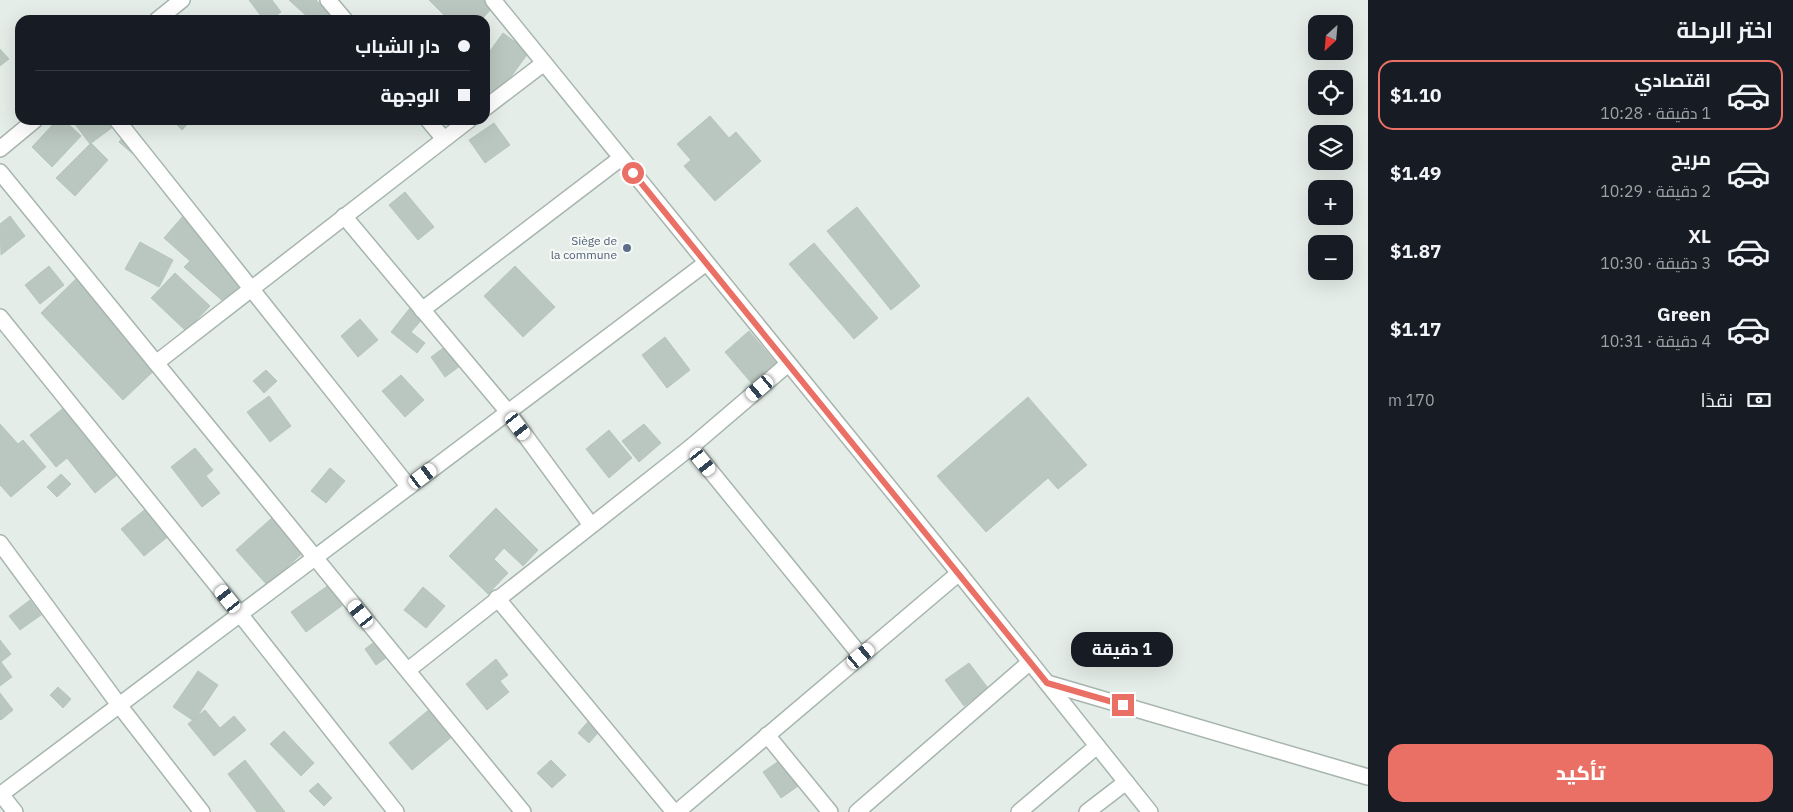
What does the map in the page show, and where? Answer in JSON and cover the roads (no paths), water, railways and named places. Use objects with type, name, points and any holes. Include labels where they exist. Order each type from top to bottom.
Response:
[{"type":"street","points":[[328,0],[341,15]]},
{"type":"street","points":[[493,0],[959,573],[1150,812]]},
{"type":"street","points":[[163,15],[180,1]]},
{"type":"street","points":[[490,104],[544,62]]},
{"type":"street","points":[[0,149],[29,125]]},
{"type":"street","points":[[121,125],[408,487]]},
{"type":"street","points":[[432,125],[444,139]]},
{"type":"street","points":[[156,363],[250,288],[462,125]]},
{"type":"street","points":[[422,310],[621,158]]},
{"type":"street","points":[[0,172],[523,812]]},
{"type":"street","points":[[344,216],[508,412],[592,525]]},
{"type":"street","points":[[15,812],[0,794],[706,263]]},
{"type":"street","points":[[0,317],[240,614],[396,812]]},
{"type":"street","points":[[408,670],[691,447],[788,364]]},
{"type":"street","points":[[691,447],[861,656]]},
{"type":"street","points":[[0,544],[119,705],[202,812]]},
{"type":"street","points":[[497,598],[675,812],[959,573]]},
{"type":"street","points":[[857,812],[1030,662]]},
{"type":"street","points":[[1047,683],[1368,777]]},
{"type":"street","points":[[767,735],[830,812]]},
{"type":"street","points":[[1018,812],[1097,746]]},
{"type":"street","points":[[1087,812],[1126,782]]},
{"type":"place","name":"Siège de la commune","points":[[627,248]]}]
